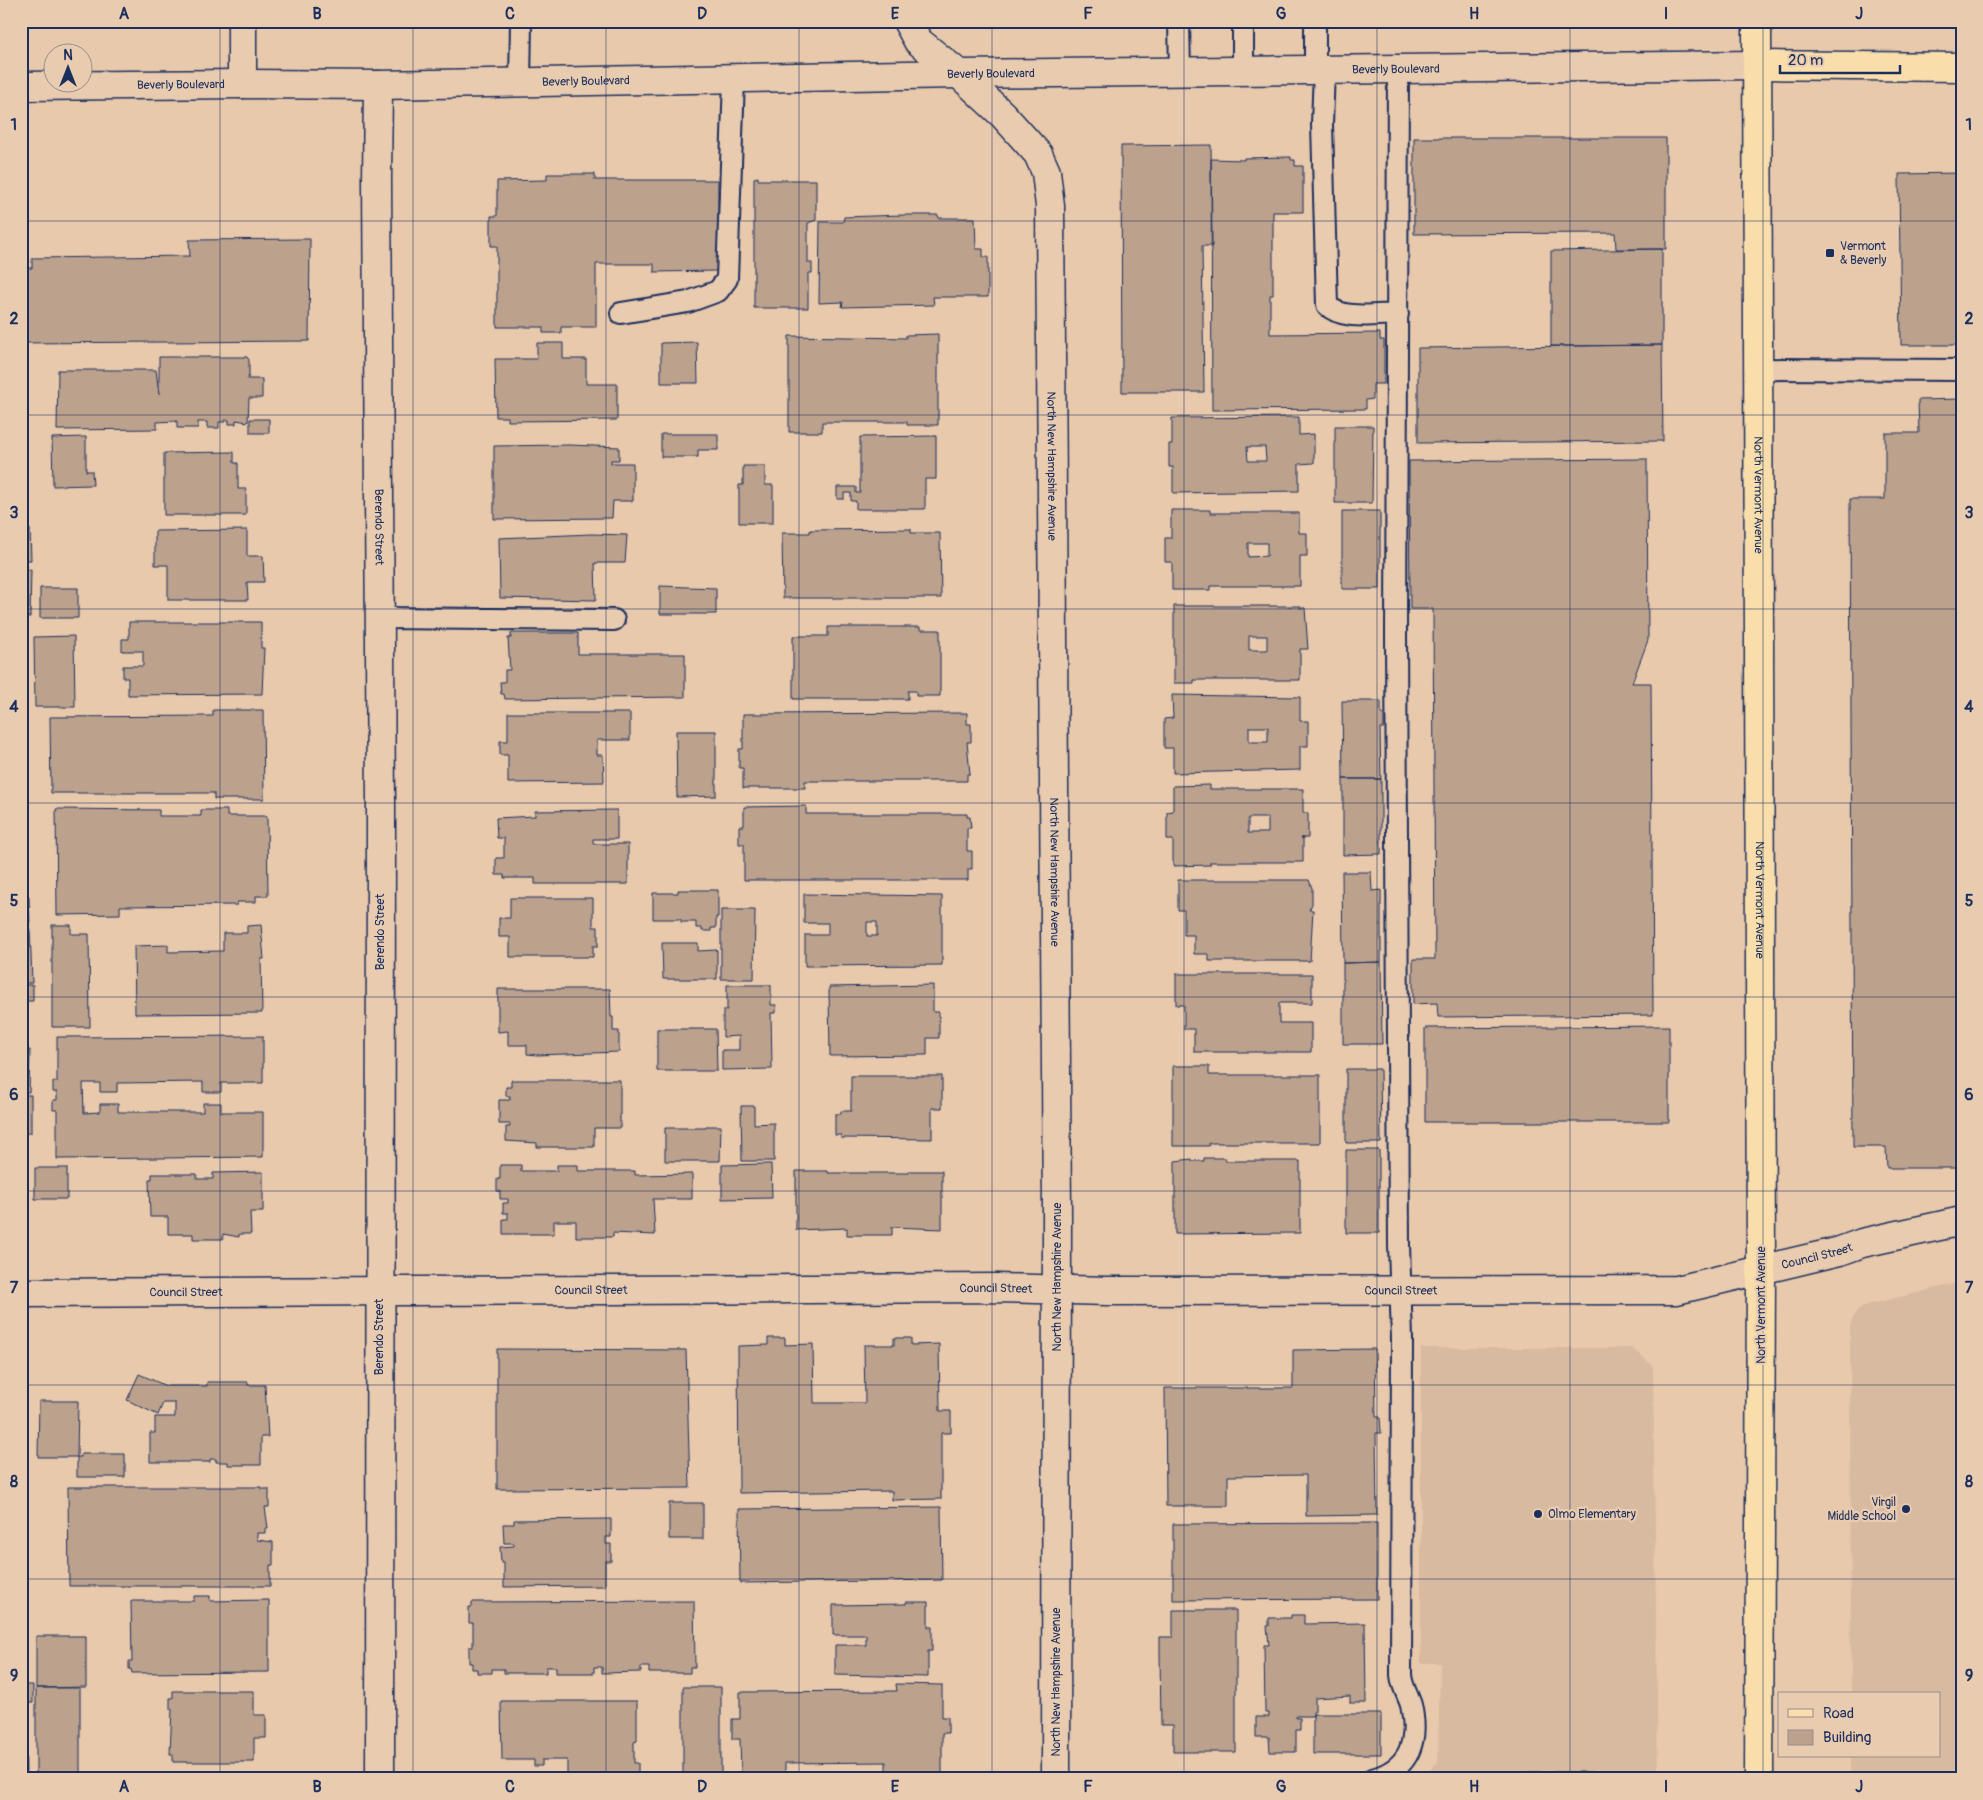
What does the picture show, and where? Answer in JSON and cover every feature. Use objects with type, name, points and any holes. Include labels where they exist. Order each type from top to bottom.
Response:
[{"type":"main road","name":"North Vermont Avenue","points":[[1757,21],[1760,369],[1761,1269],[1759,1779]]},
{"type":"main road","name":"Beverly Boulevard","points":[[1758,65],[1962,67]]},
{"type":"street","points":[[242,21],[242,84]]},
{"type":"street","name":"North New Hampshire Avenue","points":[[907,21],[918,41],[959,74],[1003,115],[1038,154],[1046,172],[1050,206],[1057,1289],[1056,1779]]},
{"type":"street","name":"Beverly Boulevard","points":[[21,86],[378,85],[959,74],[1758,65]]},
{"type":"street","name":"Berendo Street","points":[[378,85],[376,180],[380,618],[380,1779]]},
{"type":"street","name":"Council Street","points":[[21,1293],[1057,1289],[1400,1292],[1676,1290],[1840,1250],[1880,1238],[1962,1221]]},
{"type":"lane","points":[[520,83],[521,21]]},
{"type":"lane","points":[[1179,21],[1180,72]]},
{"type":"lane","points":[[1243,21],[1243,71]]},
{"type":"lane","points":[[1315,21],[1322,124],[1327,305],[1333,312],[1348,314],[1398,314]]},
{"type":"lane","points":[[1372,1779],[1387,1775],[1400,1764],[1411,1750],[1415,1729],[1410,1703],[1402,1685],[1401,1675],[1396,634],[1398,70]]},
{"type":"lane","points":[[621,313],[688,302],[718,291],[727,279],[734,79]]},
{"type":"lane","points":[[1760,369],[1962,370]]},
{"type":"lane","points":[[380,618],[614,620]]},
{"type":"shaded area","name":"Virgil Middle School","points":[[1962,1282],[1962,1779],[1851,1779],[1851,1758],[1940,1758],[1940,1692],[1851,1692],[1850,1325],[1856,1312],[1867,1305]]},
{"type":"shaded area","name":"Olmo Elementary","points":[[1421,1348],[1632,1348],[1653,1366],[1658,1779],[1420,1779],[1438,1762],[1440,1663],[1421,1663]]},
{"type":"building","points":[[1414,138],[1666,138],[1666,249],[1616,249],[1615,233],[1414,234]]},
{"type":"building","points":[[1211,145],[1212,246],[1202,246],[1204,392],[1122,392],[1121,146]]},
{"type":"building","points":[[1291,157],[1291,160],[1295,160],[1295,166],[1303,166],[1303,212],[1273,212],[1273,295],[1270,295],[1270,334],[1380,333],[1380,340],[1384,340],[1384,384],[1373,384],[1373,399],[1366,400],[1366,409],[1212,410],[1211,159],[1244,160],[1244,158]]},
{"type":"building","points":[[1962,173],[1962,345],[1901,345],[1899,174]]},
{"type":"building","points":[[547,174],[595,174],[595,180],[718,180],[718,271],[654,272],[654,264],[596,264],[596,327],[561,327],[561,333],[543,333],[543,327],[497,327],[497,246],[491,246],[491,216],[497,216],[497,181],[547,180]]},
{"type":"building","points":[[758,177],[758,180],[816,180],[816,220],[808,223],[808,263],[812,263],[812,273],[808,273],[808,308],[754,308],[754,178]]},
{"type":"building","points":[[902,215],[975,218],[976,249],[983,249],[983,257],[988,257],[988,297],[933,297],[934,305],[842,307],[843,302],[819,303],[820,222],[843,222],[844,217]]},
{"type":"building","points":[[310,239],[309,341],[21,343],[21,268],[32,268],[32,258],[190,256],[189,240]]},
{"type":"building","points":[[1662,249],[1662,345],[1551,346],[1551,251]]},
{"type":"building","points":[[938,334],[938,425],[907,425],[907,422],[822,422],[822,432],[789,432],[789,336],[906,338],[906,335]]},
{"type":"building","points":[[697,342],[698,383],[661,383],[661,343]]},
{"type":"building","points":[[537,343],[563,343],[563,359],[586,359],[586,384],[617,384],[617,420],[508,421],[508,417],[496,417],[495,359],[537,359]]},
{"type":"building","points":[[1662,345],[1663,441],[1418,443],[1418,348]]},
{"type":"building","points":[[21,346],[25,346],[25,382],[21,382]]},
{"type":"building","points":[[159,357],[247,357],[249,360],[249,376],[247,379],[262,379],[262,398],[249,398],[248,422],[236,420],[236,424],[229,424],[229,420],[225,420],[225,422],[219,422],[219,428],[207,428],[207,422],[198,422],[198,428],[177,428],[177,421],[157,422],[157,429],[57,430],[58,370],[156,370],[159,394]]},
{"type":"building","points":[[1962,399],[1962,1168],[1887,1168],[1886,1147],[1853,1147],[1850,499],[1885,499],[1885,433],[1919,433],[1918,400]]},
{"type":"building","points":[[1299,417],[1299,435],[1314,434],[1314,463],[1299,464],[1299,491],[1173,493],[1173,467],[1169,467],[1169,444],[1172,444],[1172,418]],"holes":[[[1247,447],[1265,447],[1266,461],[1248,461]]]},
{"type":"building","points":[[250,419],[269,419],[269,433],[250,433]]},
{"type":"building","points":[[1335,426],[1373,426],[1372,503],[1335,503]]},
{"type":"building","points":[[661,434],[718,434],[718,450],[698,450],[698,457],[661,457]]},
{"type":"building","points":[[936,436],[936,479],[925,479],[925,509],[856,509],[856,501],[851,501],[851,493],[844,493],[844,499],[837,499],[837,487],[856,487],[856,493],[860,493],[860,437]]},
{"type":"building","points":[[86,437],[86,471],[92,471],[93,485],[53,486],[52,438]]},
{"type":"building","points":[[569,445],[619,447],[619,460],[611,460],[611,463],[633,463],[633,501],[613,501],[612,518],[494,519],[494,446]]},
{"type":"building","points":[[234,452],[234,463],[238,463],[238,489],[246,489],[246,515],[164,515],[164,453]]},
{"type":"building","points":[[1647,459],[1648,640],[1632,683],[1651,683],[1653,1015],[1438,1017],[1437,1003],[1413,1004],[1413,959],[1435,959],[1433,609],[1410,609],[1409,461]]},
{"type":"building","points":[[743,466],[765,466],[765,485],[773,485],[773,523],[739,523],[739,485],[743,485]]},
{"type":"building","points":[[1171,510],[1210,510],[1210,513],[1299,513],[1299,533],[1307,533],[1307,556],[1300,556],[1300,586],[1210,586],[1210,590],[1172,590],[1172,562],[1165,562],[1165,538],[1171,538]],"holes":[[[1248,543],[1267,543],[1267,556],[1248,557]]]},
{"type":"building","points":[[1342,511],[1380,511],[1380,589],[1342,589]]},
{"type":"building","points":[[21,529],[30,529],[31,560],[21,560]]},
{"type":"building","points":[[911,529],[911,533],[940,533],[941,598],[783,598],[782,533],[810,533],[810,530]]},
{"type":"building","points":[[247,530],[247,556],[263,556],[264,582],[247,582],[248,600],[168,600],[168,565],[155,565],[155,531]]},
{"type":"building","points":[[591,534],[627,535],[625,563],[595,563],[596,600],[500,598],[499,538]]},
{"type":"building","points":[[21,565],[27,565],[27,570],[31,570],[30,617],[21,617]]},
{"type":"building","points":[[660,586],[716,588],[716,614],[660,614]]},
{"type":"building","points":[[40,588],[78,588],[78,618],[40,618]]},
{"type":"building","points":[[1174,606],[1300,606],[1300,608],[1305,608],[1308,649],[1300,649],[1300,680],[1194,680],[1194,683],[1174,683]],"holes":[[[1249,636],[1267,636],[1267,650],[1249,650]]]},
{"type":"building","points":[[129,622],[261,622],[261,648],[264,648],[262,694],[128,695],[128,678],[123,678],[123,666],[143,666],[143,651],[122,651],[122,639],[129,639]]},
{"type":"building","points":[[828,627],[920,627],[920,630],[940,630],[940,696],[916,696],[916,691],[908,691],[908,699],[793,699],[793,636],[828,636]]},
{"type":"building","points":[[511,633],[578,633],[578,654],[685,654],[685,697],[505,699],[504,694],[501,694],[500,682],[505,682],[505,670],[510,670],[508,638],[511,638]]},
{"type":"building","points":[[74,636],[75,707],[35,707],[34,637]]},
{"type":"building","points":[[1172,695],[1300,697],[1300,721],[1308,721],[1308,746],[1300,746],[1300,770],[1173,773],[1173,748],[1164,748],[1164,719],[1173,718]],"holes":[[[1249,727],[1268,727],[1268,742],[1249,742]]]},
{"type":"building","points":[[1342,701],[1381,701],[1381,714],[1384,714],[1384,728],[1380,728],[1381,779],[1343,779]]},
{"type":"building","points":[[213,710],[263,710],[264,799],[214,799],[214,793],[51,793],[50,717],[213,716]]},
{"type":"building","points":[[508,713],[630,713],[630,740],[597,740],[597,755],[603,755],[604,782],[508,783],[508,755],[500,755],[500,741],[508,741]]},
{"type":"building","points":[[967,713],[967,724],[971,724],[971,742],[967,742],[970,774],[967,774],[967,781],[805,781],[805,788],[743,788],[743,768],[739,768],[739,749],[743,749],[743,714]]},
{"type":"building","points":[[676,731],[716,731],[716,796],[677,797]]},
{"type":"building","points":[[1343,779],[1381,779],[1381,854],[1343,855]]},
{"type":"building","points":[[1210,785],[1210,789],[1303,789],[1303,813],[1308,813],[1308,838],[1303,838],[1303,862],[1210,862],[1210,865],[1173,866],[1173,840],[1167,840],[1167,812],[1173,811],[1173,786]],"holes":[[[1248,818],[1268,818],[1268,833],[1248,833]]]},
{"type":"building","points":[[806,806],[806,814],[967,814],[967,817],[970,817],[971,828],[967,828],[967,851],[972,851],[972,869],[968,869],[968,880],[744,880],[744,844],[739,844],[739,826],[744,826],[744,807]]},
{"type":"building","points":[[56,809],[159,810],[159,816],[201,816],[201,810],[227,810],[227,816],[267,816],[268,896],[256,896],[256,902],[237,902],[237,905],[120,906],[120,914],[57,915]]},
{"type":"building","points":[[617,810],[617,839],[593,839],[593,844],[628,844],[628,884],[535,884],[535,878],[504,878],[504,875],[496,875],[496,858],[504,858],[504,838],[497,838],[496,818],[535,816],[535,811]]},
{"type":"building","points":[[1342,872],[1371,872],[1372,891],[1381,890],[1381,962],[1343,963]]},
{"type":"building","points":[[1178,880],[1309,880],[1312,888],[1312,904],[1309,910],[1313,910],[1310,961],[1209,961],[1209,954],[1194,954],[1194,935],[1184,935],[1184,910],[1178,910]]},
{"type":"building","points":[[678,890],[718,890],[716,928],[711,928],[711,931],[702,931],[702,928],[696,928],[696,922],[681,922],[681,919],[653,919],[653,893],[678,893]]},
{"type":"building","points":[[804,894],[942,896],[942,965],[805,966],[805,935],[828,935],[828,923],[804,923]],"holes":[[[867,922],[877,922],[877,936],[867,936]]]},
{"type":"building","points":[[21,896],[29,896],[32,983],[21,983]]},
{"type":"building","points":[[510,898],[593,898],[593,927],[598,927],[598,946],[593,946],[593,957],[510,957],[510,937],[499,937],[499,918],[510,918]]},
{"type":"building","points":[[721,910],[755,910],[754,979],[721,979]]},
{"type":"building","points":[[52,925],[71,925],[71,934],[89,934],[90,1027],[52,1027]]},
{"type":"building","points":[[261,925],[264,959],[261,959],[262,1013],[135,1014],[134,946],[168,945],[168,952],[223,951],[223,933],[247,933],[247,926]]},
{"type":"building","points":[[662,943],[698,943],[698,951],[717,950],[717,979],[663,979]]},
{"type":"building","points":[[1381,962],[1382,1044],[1343,1044],[1343,963]]},
{"type":"building","points":[[1176,974],[1312,974],[1312,1003],[1279,1003],[1279,1023],[1311,1023],[1311,1052],[1194,1052],[1194,1029],[1184,1029],[1184,1005],[1176,1005]]},
{"type":"building","points":[[21,985],[33,985],[33,1001],[21,1001]]},
{"type":"building","points":[[727,985],[771,985],[771,1005],[776,1005],[776,1013],[771,1013],[772,1069],[722,1070],[722,1050],[739,1050],[739,1036],[723,1037],[723,1010],[727,1010]]},
{"type":"building","points":[[933,985],[933,1012],[939,1012],[939,1038],[927,1038],[927,1055],[830,1056],[829,987]]},
{"type":"building","points":[[498,989],[610,989],[613,1031],[619,1031],[619,1052],[537,1055],[527,1054],[527,1045],[508,1045],[508,1031],[498,1032]]},
{"type":"building","points":[[1669,1026],[1669,1122],[1425,1122],[1425,1028]]},
{"type":"building","points":[[657,1029],[716,1029],[717,1071],[657,1071]]},
{"type":"building","points":[[263,1036],[263,1083],[221,1083],[221,1092],[203,1092],[203,1082],[117,1083],[117,1092],[100,1092],[100,1083],[83,1083],[84,1113],[100,1112],[100,1104],[118,1104],[118,1112],[203,1112],[203,1103],[221,1103],[221,1112],[263,1112],[263,1157],[57,1159],[57,1110],[53,1110],[53,1100],[57,1100],[57,1092],[53,1092],[53,1082],[57,1082],[57,1037]]},
{"type":"building","points":[[21,1050],[30,1050],[29,1092],[21,1092]]},
{"type":"building","points":[[1173,1066],[1209,1066],[1209,1075],[1320,1075],[1320,1143],[1209,1143],[1209,1146],[1173,1146]]},
{"type":"building","points":[[1346,1069],[1380,1069],[1381,1143],[1346,1143]]},
{"type":"building","points":[[851,1076],[942,1076],[942,1108],[932,1108],[932,1139],[841,1138],[841,1135],[835,1135],[835,1114],[841,1114],[841,1111],[851,1111]]},
{"type":"building","points":[[511,1080],[620,1080],[620,1128],[594,1128],[594,1147],[537,1147],[537,1143],[506,1141],[506,1127],[510,1127],[510,1124],[499,1124],[499,1100],[510,1100],[510,1096],[506,1096],[506,1087],[511,1087]]},
{"type":"building","points":[[21,1095],[31,1095],[31,1133],[21,1133]]},
{"type":"building","points":[[741,1106],[754,1106],[754,1124],[774,1123],[774,1161],[742,1161]]},
{"type":"building","points":[[706,1126],[721,1126],[720,1161],[665,1161],[665,1128],[706,1128]]},
{"type":"building","points":[[1346,1150],[1379,1150],[1379,1233],[1346,1233]]},
{"type":"building","points":[[1204,1158],[1225,1158],[1225,1161],[1300,1161],[1300,1233],[1175,1234],[1175,1161],[1192,1159],[1192,1161],[1204,1161]]},
{"type":"building","points":[[771,1164],[772,1198],[722,1199],[722,1165]]},
{"type":"building","points":[[500,1165],[521,1165],[521,1171],[557,1171],[557,1165],[578,1165],[578,1171],[635,1171],[635,1175],[692,1174],[692,1199],[653,1199],[655,1235],[613,1233],[613,1237],[576,1237],[576,1221],[554,1221],[554,1234],[503,1234],[503,1219],[508,1219],[508,1213],[503,1213],[503,1203],[508,1203],[508,1199],[500,1199],[500,1191],[497,1191],[497,1179],[500,1179]]},
{"type":"building","points":[[35,1168],[67,1168],[67,1199],[35,1199]]},
{"type":"building","points":[[796,1171],[909,1173],[909,1171],[942,1171],[942,1229],[892,1227],[892,1235],[847,1235],[847,1228],[796,1230]]},
{"type":"building","points":[[263,1172],[263,1212],[250,1212],[251,1234],[239,1234],[239,1237],[223,1234],[223,1239],[193,1239],[193,1234],[168,1234],[168,1217],[150,1217],[149,1179],[152,1179],[152,1174],[197,1174],[197,1179],[213,1179],[213,1173]]},
{"type":"building","points":[[768,1338],[785,1338],[785,1345],[813,1344],[814,1403],[865,1403],[864,1345],[894,1345],[894,1338],[911,1338],[911,1345],[939,1344],[940,1411],[951,1411],[951,1433],[941,1433],[941,1499],[892,1500],[892,1491],[739,1493],[738,1346],[768,1345]]},
{"type":"building","points":[[497,1349],[686,1350],[690,1488],[497,1489]]},
{"type":"building","points":[[1375,1349],[1376,1417],[1380,1417],[1381,1433],[1376,1433],[1377,1515],[1306,1516],[1306,1475],[1228,1476],[1228,1506],[1166,1506],[1165,1388],[1293,1388],[1293,1350]]},
{"type":"building","points":[[139,1374],[166,1386],[207,1386],[207,1382],[248,1382],[248,1385],[265,1385],[268,1437],[261,1437],[261,1465],[228,1465],[228,1462],[216,1462],[216,1459],[210,1459],[210,1462],[150,1462],[150,1433],[155,1433],[155,1417],[175,1417],[175,1403],[163,1403],[158,1415],[127,1400]]},
{"type":"building","points":[[39,1401],[78,1401],[77,1457],[38,1457]]},
{"type":"building","points":[[81,1454],[125,1454],[125,1477],[77,1477],[77,1457],[81,1457]]},
{"type":"building","points":[[68,1487],[261,1487],[261,1489],[269,1489],[269,1507],[265,1507],[268,1528],[265,1528],[265,1533],[257,1533],[257,1540],[273,1542],[273,1565],[270,1565],[270,1586],[69,1586]]},
{"type":"building","points":[[669,1503],[703,1503],[703,1539],[669,1539]]},
{"type":"building","points":[[941,1507],[942,1580],[740,1583],[739,1509]]},
{"type":"building","points":[[611,1519],[611,1537],[606,1537],[606,1544],[611,1544],[611,1561],[605,1561],[605,1586],[504,1587],[504,1563],[501,1563],[500,1547],[514,1546],[514,1543],[504,1543],[503,1524],[514,1524],[514,1520]]},
{"type":"building","points":[[1377,1523],[1377,1599],[1173,1600],[1173,1524]]},
{"type":"building","points":[[194,1596],[210,1596],[210,1601],[269,1600],[269,1672],[132,1673],[131,1669],[129,1669],[129,1661],[132,1661],[131,1601],[194,1601]]},
{"type":"building","points":[[694,1601],[695,1667],[690,1667],[690,1673],[649,1673],[649,1667],[641,1667],[641,1672],[602,1673],[602,1667],[594,1667],[594,1673],[556,1673],[556,1667],[546,1667],[546,1673],[504,1673],[504,1669],[492,1669],[492,1673],[477,1673],[477,1669],[472,1669],[472,1663],[469,1663],[469,1647],[473,1647],[473,1623],[469,1623],[469,1607],[472,1607],[472,1602]]},
{"type":"building","points":[[906,1602],[928,1602],[928,1627],[932,1627],[932,1651],[928,1651],[928,1677],[835,1675],[835,1645],[866,1645],[866,1635],[833,1635],[833,1605],[906,1604]]},
{"type":"building","points":[[1173,1610],[1236,1610],[1236,1752],[1173,1752],[1173,1725],[1161,1725],[1160,1637],[1173,1637]]},
{"type":"building","points":[[1291,1615],[1304,1615],[1304,1624],[1365,1623],[1366,1703],[1350,1703],[1350,1696],[1315,1698],[1313,1716],[1296,1716],[1296,1718],[1300,1718],[1300,1730],[1296,1730],[1296,1752],[1270,1752],[1269,1737],[1256,1737],[1256,1717],[1269,1717],[1269,1713],[1265,1713],[1264,1645],[1269,1645],[1267,1626],[1269,1626],[1269,1618],[1291,1618]]},
{"type":"building","points":[[36,1636],[86,1636],[86,1687],[36,1688]]},
{"type":"building","points":[[896,1684],[942,1685],[942,1717],[948,1717],[948,1733],[942,1733],[942,1774],[886,1774],[886,1762],[785,1763],[785,1774],[741,1774],[740,1739],[732,1739],[732,1719],[740,1719],[740,1692],[897,1691]]},
{"type":"building","points":[[21,1685],[33,1685],[33,1703],[21,1703]]},
{"type":"building","points":[[683,1687],[721,1687],[721,1779],[683,1779]]},
{"type":"building","points":[[36,1688],[80,1688],[80,1778],[36,1779]]},
{"type":"building","points":[[173,1691],[254,1691],[254,1715],[266,1715],[266,1738],[254,1738],[254,1762],[173,1762],[173,1754],[170,1754],[172,1709],[170,1709],[170,1698],[173,1698]]},
{"type":"building","points":[[501,1701],[637,1701],[637,1741],[634,1742],[634,1763],[638,1763],[638,1779],[567,1779],[567,1760],[542,1760],[542,1766],[534,1766],[534,1760],[502,1760]]},
{"type":"building","points":[[21,1709],[25,1709],[26,1775],[21,1775]]},
{"type":"building","points":[[1313,1714],[1381,1714],[1381,1754],[1313,1754]]},
{"type":"building","points":[[1528,1772],[1655,1772],[1655,1779],[1528,1779]]},
{"type":"place","name":"Vermont & Beverly","points":[[1830,253]]},
{"type":"place","name":"Virgil Middle School","points":[[1906,1509]]},
{"type":"place","name":"Olmo Elementary","points":[[1538,1514]]}]
